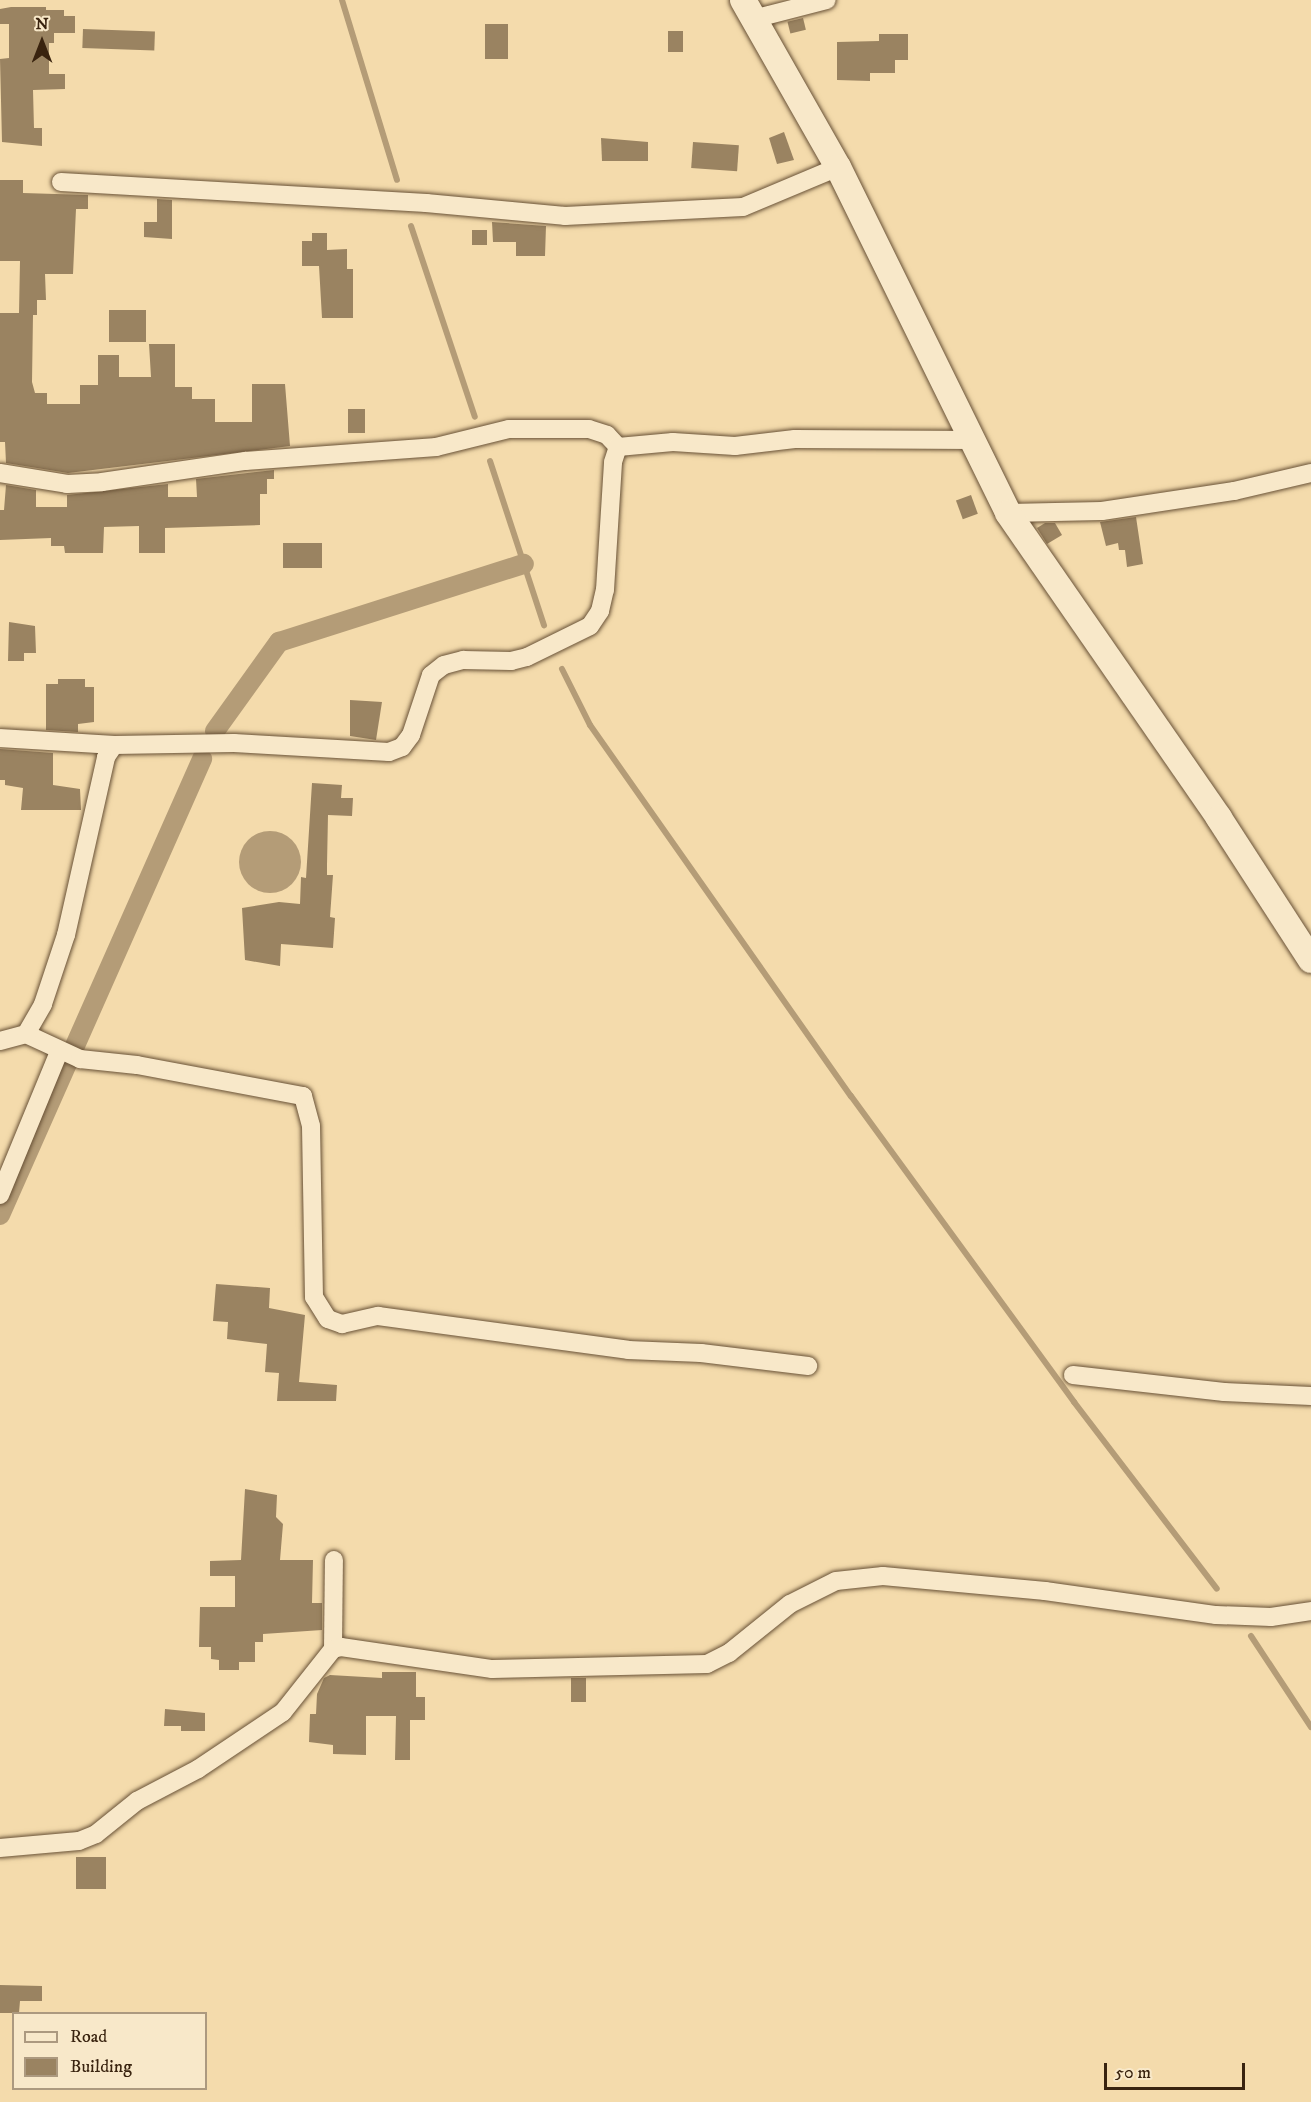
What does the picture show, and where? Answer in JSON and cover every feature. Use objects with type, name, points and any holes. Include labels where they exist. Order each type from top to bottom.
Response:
[{"type":"street","points":[[827,0],[748,10],[838,167],[1008,513],[1303,934],[1311,960]]},
{"type":"street","points":[[61,182],[426,203],[565,216],[743,207],[838,167]]},
{"type":"street","points":[[0,473],[67,484],[102,482],[245,461],[436,447],[509,429],[589,429],[607,435],[618,447]]},
{"type":"street","points":[[618,447],[673,442],[735,446],[795,439],[919,443],[973,440]]},
{"type":"street","points":[[0,738],[114,745],[234,743],[389,752],[402,747],[411,735],[431,675],[444,665],[463,660],[511,661],[527,657],[590,626],[600,611],[606,590],[613,462],[618,447]]},
{"type":"street","points":[[1008,513],[1102,511],[1234,492],[1311,473]]},
{"type":"street","points":[[26,1034],[43,1004],[66,935],[106,757],[114,745]]},
{"type":"street","points":[[0,1041],[26,1034],[68,1055],[148,1067],[303,1096],[311,1126],[314,1297],[328,1319],[342,1324],[378,1316],[628,1350],[693,1352],[808,1366]]},
{"type":"street","points":[[0,1195],[68,1055]]},
{"type":"street","points":[[1073,1375],[1224,1392],[1311,1396]]},
{"type":"street","points":[[0,1848],[78,1841],[96,1834],[137,1801],[198,1769],[283,1712],[333,1649],[334,1560]]},
{"type":"street","points":[[333,1649],[492,1669],[706,1664],[729,1653],[790,1604],[836,1581],[883,1576],[1045,1591],[1216,1615],[1271,1617],[1311,1611]]},
{"type":"shaded area","points":[[270,831],[282,833],[292,840],[299,850],[301,862],[299,874],[292,884],[282,891],[270,893],[258,891],[248,884],[241,874],[239,862],[241,850],[248,840],[258,833]]},
{"type":"building","points":[[46,7],[46,10],[64,10],[64,16],[75,16],[75,33],[54,33],[54,43],[49,43],[49,74],[65,74],[65,89],[33,90],[34,128],[42,128],[42,146],[2,142],[0,59],[9,58],[9,24],[0,24],[0,9]]},
{"type":"building","points":[[803,18],[806,30],[790,34],[787,22]]},
{"type":"building","points":[[485,24],[508,24],[508,59],[485,59]]},
{"type":"building","points":[[83,29],[155,32],[154,51],[82,48]]},
{"type":"building","points":[[668,31],[683,31],[683,52],[668,52]]},
{"type":"building","points":[[879,34],[908,34],[908,60],[895,60],[895,73],[870,73],[870,81],[837,80],[837,42],[879,41]]},
{"type":"building","points":[[784,132],[794,160],[777,164],[769,138]]},
{"type":"building","points":[[601,138],[648,142],[648,161],[602,161]]},
{"type":"building","points":[[693,142],[739,145],[737,171],[691,168]]},
{"type":"building","points":[[0,180],[23,180],[23,193],[88,195],[88,209],[76,209],[73,274],[45,274],[46,300],[37,300],[37,315],[33,315],[32,382],[35,393],[47,393],[47,404],[80,404],[80,385],[98,385],[98,355],[119,355],[119,377],[151,377],[149,344],[175,344],[175,387],[192,387],[192,399],[215,399],[215,422],[252,422],[252,384],[285,384],[290,446],[68,473],[6,463],[5,442],[0,442],[0,313],[19,313],[20,261],[0,261]]},
{"type":"building","points":[[157,199],[172,200],[172,239],[144,237],[144,222],[157,222]]},
{"type":"building","points":[[492,222],[546,226],[545,256],[516,256],[516,242],[493,242]]},
{"type":"building","points":[[472,230],[487,230],[487,245],[472,245]]},
{"type":"building","points":[[312,233],[327,233],[327,250],[347,249],[347,269],[353,269],[353,318],[322,318],[319,266],[302,266],[302,241],[312,241]]},
{"type":"building","points":[[109,310],[146,310],[146,342],[109,342]]},
{"type":"building","points":[[348,409],[365,409],[365,433],[348,433]]},
{"type":"building","points":[[274,470],[274,479],[267,479],[267,494],[260,494],[260,525],[165,528],[165,553],[139,553],[139,526],[104,527],[103,553],[65,553],[64,546],[51,546],[51,538],[0,540],[0,510],[4,510],[6,485],[36,490],[36,507],[67,507],[67,495],[168,484],[168,497],[197,497],[196,479]]},
{"type":"building","points":[[971,495],[978,514],[963,519],[956,500]]},
{"type":"building","points":[[1136,517],[1143,564],[1127,567],[1125,550],[1119,550],[1118,543],[1106,546],[1100,522]]},
{"type":"building","points":[[1045,523],[1055,523],[1062,535],[1047,544],[1037,528]]},
{"type":"building","points":[[283,543],[322,543],[322,568],[283,568]]},
{"type":"building","points":[[9,622],[35,626],[36,653],[24,653],[24,661],[8,661]]},
{"type":"building","points":[[58,679],[85,679],[85,687],[94,687],[94,722],[78,724],[78,732],[46,730],[46,684],[58,684]]},
{"type":"building","points":[[350,700],[382,702],[376,740],[350,736]]},
{"type":"building","points":[[0,749],[53,753],[53,785],[80,789],[81,810],[21,810],[23,788],[5,785],[5,780],[0,780]]},
{"type":"building","points":[[312,783],[342,785],[341,798],[353,798],[352,816],[328,815],[327,875],[333,875],[330,917],[335,918],[333,948],[281,944],[280,966],[245,960],[242,908],[279,902],[300,904],[301,877],[306,878]]},
{"type":"building","points":[[216,1284],[270,1288],[269,1308],[305,1315],[299,1382],[337,1385],[336,1401],[277,1401],[279,1373],[265,1372],[267,1344],[227,1339],[228,1322],[213,1321]]},
{"type":"building","points":[[245,1489],[277,1495],[276,1517],[283,1524],[280,1560],[313,1560],[312,1603],[322,1603],[322,1630],[263,1634],[263,1642],[255,1642],[255,1662],[239,1662],[239,1670],[219,1670],[219,1660],[211,1659],[211,1647],[199,1647],[200,1607],[235,1607],[235,1576],[210,1576],[210,1561],[241,1560]]},
{"type":"building","points":[[382,1672],[416,1672],[416,1697],[425,1697],[425,1720],[410,1720],[410,1760],[395,1760],[396,1716],[366,1716],[366,1755],[333,1754],[333,1745],[309,1742],[310,1714],[316,1714],[317,1694],[324,1678],[330,1675],[382,1678]]},
{"type":"building","points":[[571,1678],[586,1678],[586,1702],[571,1702]]},
{"type":"building","points":[[165,1709],[205,1713],[205,1731],[181,1731],[181,1726],[164,1726]]},
{"type":"building","points":[[76,1857],[106,1857],[106,1889],[76,1889]]},
{"type":"building","points":[[0,1985],[42,1986],[42,2001],[20,2001],[19,2012],[0,2013]]},
{"type":"waterway","points":[[342,0],[397,180]]},
{"type":"waterway","points":[[411,226],[475,417]]},
{"type":"waterway","points":[[490,461],[544,625]]},
{"type":"waterway","points":[[215,731],[279,642],[524,564]]},
{"type":"waterway","points":[[562,669],[590,725],[851,1096],[1074,1402],[1217,1589]]},
{"type":"waterway","points":[[0,1215],[202,759]]},
{"type":"waterway","points":[[1251,1636],[1311,1727]]}]
